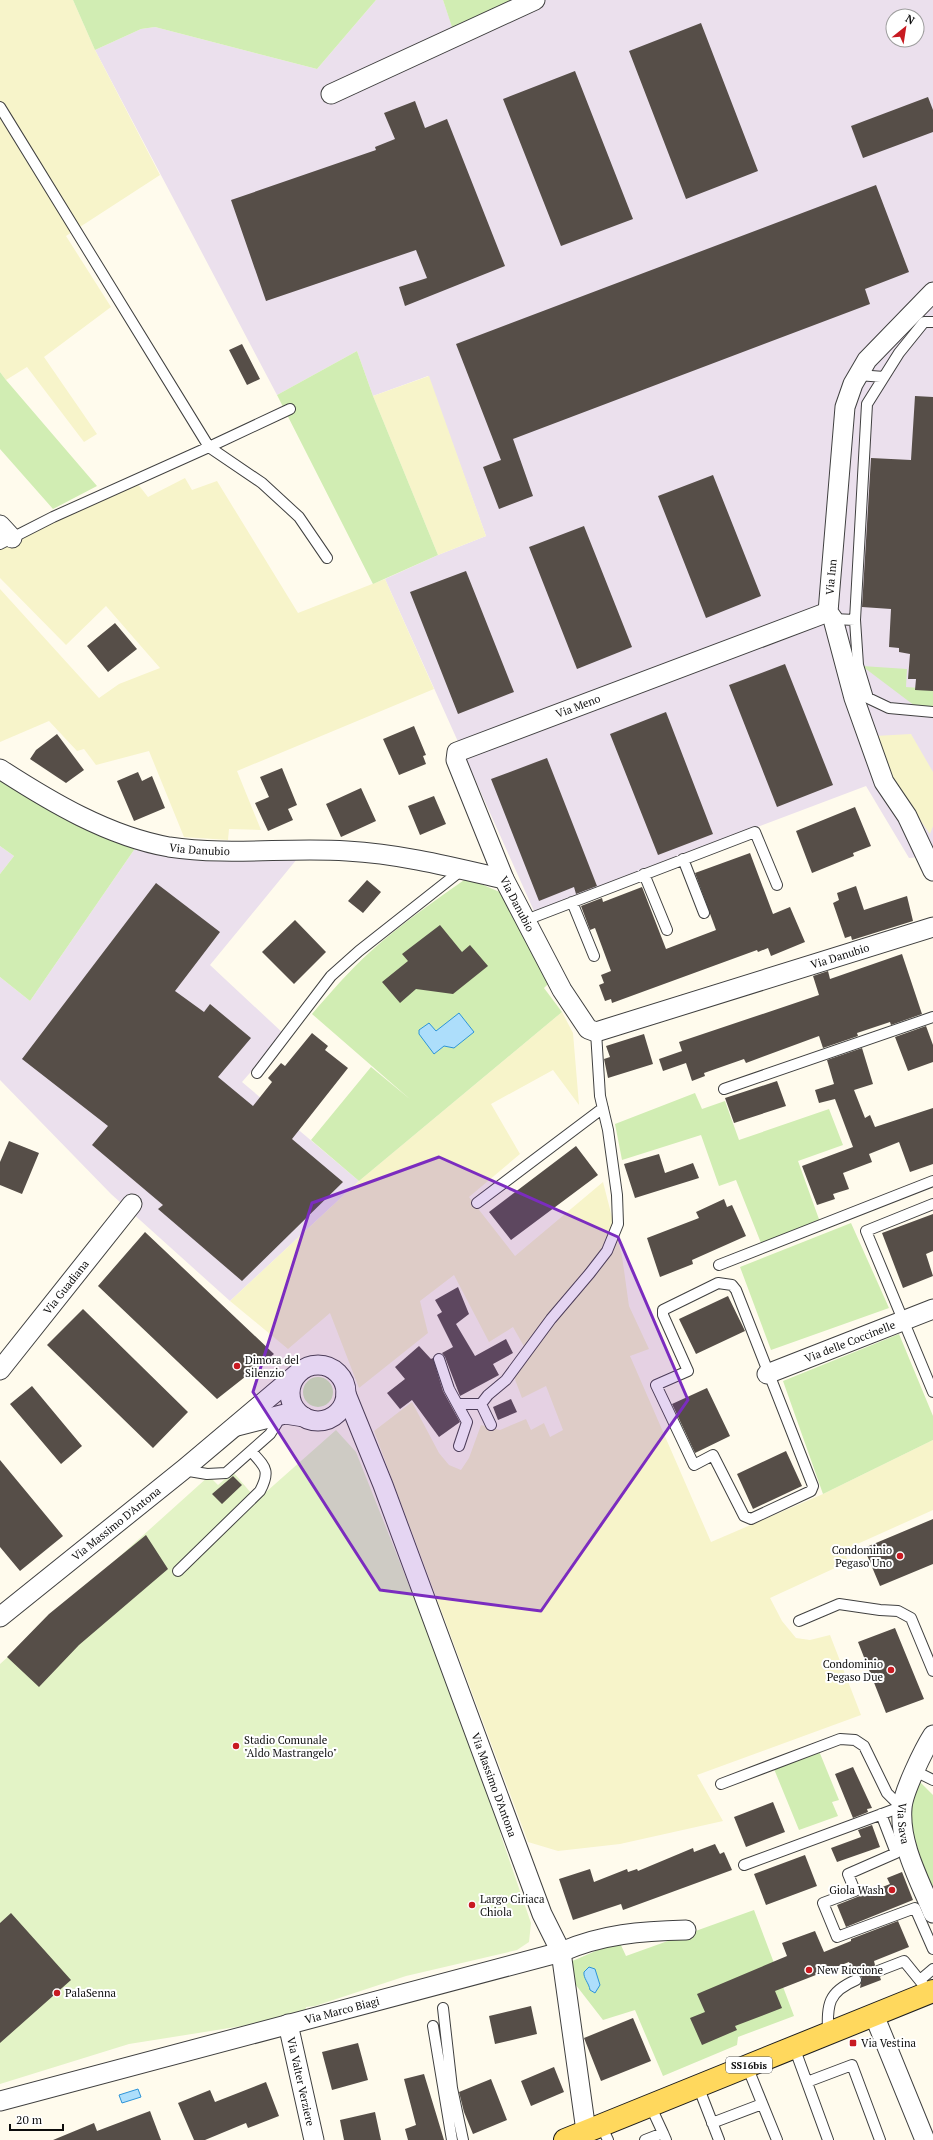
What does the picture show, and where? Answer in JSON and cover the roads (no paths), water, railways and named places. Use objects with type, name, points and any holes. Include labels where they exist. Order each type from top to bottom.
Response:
[{"type":"main road","name":"SS16bis","points":[[565,2140],[598,2132],[650,2105],[874,2014],[928,1988]]},
{"type":"street","points":[[331,94],[535,0]]},
{"type":"street","name":"Via Inn","points":[[933,292],[867,360],[858,375],[845,407],[830,616],[854,675],[854,698],[884,782],[907,816],[933,871]]},
{"type":"street","name":"Via Meno","points":[[504,879],[456,760],[457,752],[830,616]]},
{"type":"street","name":"Via Danubio","points":[[0,769],[82,817],[129,836],[170,847],[226,851],[346,851],[418,858],[504,879],[562,990],[588,1029],[596,1032],[933,928]]},
{"type":"street","name":"Via Guadiana","points":[[0,1370],[132,1204]]},
{"type":"street","name":"Via delle Coccinelle","points":[[767,1374],[933,1309]]},
{"type":"street","points":[[324,1365],[334,1369],[341,1376],[345,1384],[346,1394],[345,1403],[333,1417],[319,1421],[304,1417],[293,1405],[290,1397],[290,1388],[298,1373],[306,1367],[324,1365]]},
{"type":"street","name":"Via Massimo D'Antona","points":[[0,1617],[183,1470],[298,1373]]},
{"type":"street","name":"Via Massimo D'Antona","points":[[346,1394],[368,1447],[509,1820],[542,1914],[561,1952],[598,2132]]},
{"type":"street","name":"Via Massimo D'Antona","points":[[232,1428],[278,1415],[285,1414],[304,1417]]},
{"type":"street","name":"Via Massimo D'Antona","points":[[333,1417],[368,1447]]},
{"type":"street","name":"Via Sava","points":[[933,1735],[915,1771],[902,1807],[905,1841],[933,1913]]},
{"type":"street","name":"Via Marco Biagi","points":[[0,2101],[561,1952],[594,1939],[620,1934],[686,1930]]},
{"type":"street","points":[[874,2014],[925,2140]]},
{"type":"street","name":"Via Valter Verziere","points":[[288,2024],[314,2140]]},
{"type":"lane","points":[[0,108],[209,447],[262,483],[300,517],[326,558]]},
{"type":"lane","points":[[933,322],[924,322],[899,353],[867,404],[855,620],[858,665],[854,675],[868,698],[889,708],[933,712]]},
{"type":"lane","points":[[858,375],[884,377]]},
{"type":"lane","points":[[4,536],[52,517],[290,409]]},
{"type":"lane","points":[[830,616],[855,620]]},
{"type":"lane","points":[[526,920],[755,832],[777,885]]},
{"type":"lane","points":[[683,859],[704,913]]},
{"type":"lane","points":[[257,1073],[331,976],[359,951],[463,869]]},
{"type":"lane","points":[[644,874],[667,930]]},
{"type":"lane","points":[[572,902],[594,956]]},
{"type":"lane","points":[[724,1089],[933,1017]]},
{"type":"lane","points":[[481,1404],[488,1395],[506,1380],[551,1319],[607,1251],[618,1224],[617,1195],[600,1096],[596,1032]]},
{"type":"lane","points":[[477,1203],[603,1108]]},
{"type":"lane","points":[[719,1265],[933,1181]]},
{"type":"lane","points":[[933,1204],[866,1231],[902,1321],[933,1392]]},
{"type":"lane","points":[[718,1282],[732,1285],[736,1290],[767,1374],[813,1486],[811,1491],[751,1519],[744,1516],[714,1455],[694,1465],[656,1385],[688,1371],[662,1315],[663,1310],[718,1282]]},
{"type":"lane","points":[[440,1359],[449,1389],[467,1422],[459,1446]]},
{"type":"lane","points":[[458,1404],[481,1404]]},
{"type":"lane","points":[[481,1404],[491,1426]]},
{"type":"lane","points":[[183,1470],[207,1474],[226,1473],[270,1434],[277,1423],[278,1415]]},
{"type":"lane","points":[[178,1571],[260,1492],[266,1479],[266,1469],[251,1451]]},
{"type":"lane","points":[[799,1621],[839,1604],[898,1611],[911,1618],[933,1671]]},
{"type":"lane","points":[[721,1784],[840,1739],[855,1740],[864,1746],[887,1793],[902,1807],[744,1865]]},
{"type":"lane","points":[[915,1771],[933,1780]]},
{"type":"lane","points":[[881,1814],[896,1853],[848,1874],[855,1891],[823,1903],[837,1937],[915,1908],[933,1949]]},
{"type":"lane","points":[[878,1971],[904,1961],[928,1988]]},
{"type":"lane","points":[[928,1988],[933,1969]]},
{"type":"lane","points":[[828,2033],[828,2013],[832,1997],[846,1984],[856,1980]]},
{"type":"lane","points":[[443,2008],[452,2088],[464,2140]]},
{"type":"lane","points":[[432,2026],[452,2140]]},
{"type":"lane","points":[[794,2047],[828,2140]]},
{"type":"lane","points":[[807,2082],[852,2065],[880,2140]]},
{"type":"lane","points":[[746,2066],[777,2140]]},
{"type":"lane","points":[[698,2086],[719,2140]]},
{"type":"lane","points":[[712,2123],[762,2104]]},
{"type":"lane","points":[[646,2140],[664,2136],[650,2105]]},
{"type":"water","points":[[459,1013],[474,1032],[454,1048],[444,1046],[434,1054],[419,1034],[419,1030],[429,1023],[436,1031]]},
{"type":"water","points":[[589,1967],[595,1969],[600,1985],[595,1993],[590,1990],[584,1976],[584,1972]]},
{"type":"water","points":[[138,2089],[141,2097],[122,2103],[119,2095]]},
{"type":"place","name":"Dimora del Silenzio","points":[[237,1366]]},
{"type":"place","name":"Condominio Pegaso Uno","points":[[900,1556]]},
{"type":"place","name":"Condominio Pegaso Due","points":[[891,1670]]},
{"type":"place","name":"Stadio Comunale \"Aldo Mastrangelo\"","points":[[236,1746]]},
{"type":"place","name":"Giola Wash","points":[[892,1890]]},
{"type":"place","name":"Largo Ciriaca Chiola","points":[[472,1905]]},
{"type":"place","name":"New Riccione","points":[[809,1970]]},
{"type":"place","name":"PalaSenna","points":[[57,1993]]},
{"type":"place","name":"Via Vestina","points":[[853,2043]]}]
